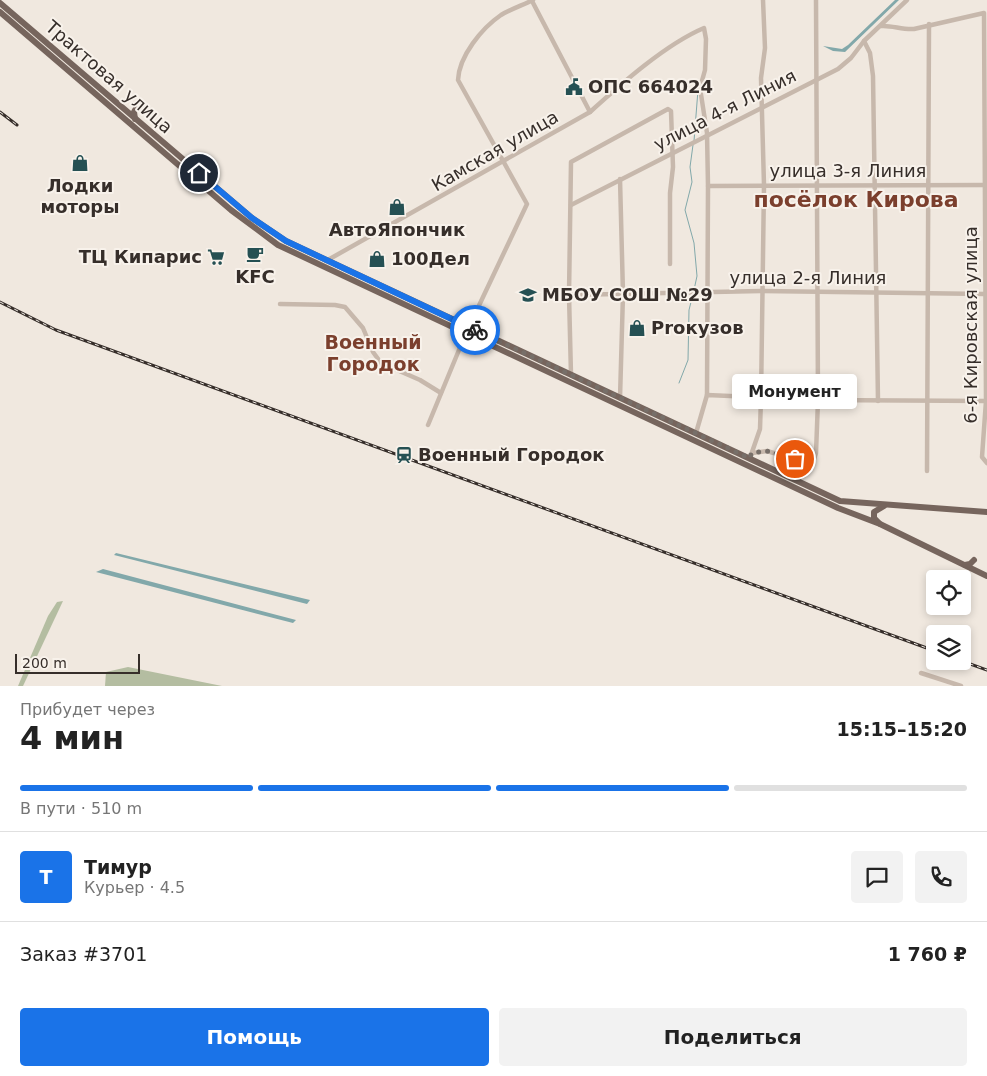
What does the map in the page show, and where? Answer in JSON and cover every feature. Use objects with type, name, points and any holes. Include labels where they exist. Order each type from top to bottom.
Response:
[{"type":"main road","name":"Трактовая улица","points":[[0,3],[267,229],[286,241],[830,504],[880,524],[987,576]]},
{"type":"main road","name":"Трактовая улица","points":[[0,12],[231,210],[270,240],[750,456],[840,501],[885,506],[987,512]]},
{"type":"main road","points":[[135,119],[134,112],[138,105]]},
{"type":"main road","points":[[880,524],[874,518],[874,512],[885,506]]},
{"type":"main road","points":[[964,565],[970,564],[974,560]]},
{"type":"street","points":[[428,425],[468,330],[526,204],[458,80],[469,51],[485,28],[502,15],[532,0],[590,112]]},
{"type":"street","points":[[750,456],[760,429],[761,398],[764,185],[761,78],[765,48],[763,0]]},
{"type":"street","points":[[750,456],[767,451],[807,463],[814,459],[816,453],[818,292],[816,0]]},
{"type":"street","name":"улица 4-я Линия","points":[[671,152],[671,111],[668,109],[571,162],[571,204],[847,62],[864,42],[907,0]]},
{"type":"street","name":"6-я Кировская улица","points":[[929,24],[984,13],[987,401],[982,457],[987,463]]},
{"type":"street","points":[[881,26],[891,25],[906,30],[929,24],[927,471]]},
{"type":"street","name":"Камская улица","points":[[326,261],[590,112],[614,91],[687,35],[704,28],[706,39],[705,70],[700,88],[707,133]]},
{"type":"street","points":[[864,42],[870,53],[874,76],[878,401]]},
{"type":"street","points":[[696,433],[707,395],[707,133]]},
{"type":"street","points":[[670,264],[670,194],[673,167],[671,152]]},
{"type":"street","points":[[620,180],[623,294],[620,398]]},
{"type":"street","name":"улица 3-я Линия","points":[[708,186],[986,185]]},
{"type":"street","points":[[571,204],[569,295],[571,375]]},
{"type":"street","name":"улица 2-я Линия","points":[[569,295],[762,291],[986,294]]},
{"type":"street","points":[[280,304],[335,305],[344,307],[362,328],[375,355],[381,362],[420,380],[441,393]]},
{"type":"street","points":[[707,395],[818,400],[987,401]]},
{"type":"street","points":[[921,673],[961,686]]},
{"type":"green space","points":[[63,601],[23,686],[18,686],[48,616],[57,602]]},
{"type":"green space","points":[[128,667],[222,686],[105,686],[106,672]]},
{"type":"water","points":[[895,0],[899,0],[845,52],[833,51],[823,46],[842,49]]},
{"type":"water","points":[[116,553],[310,600],[307,604],[114,555]]},
{"type":"water","points":[[103,569],[296,620],[293,623],[96,572]]},
{"type":"waterway","points":[[694,141],[698,90]]},
{"type":"waterway","points":[[693,145],[690,167],[692,182],[685,210],[694,243],[697,276],[694,290]]},
{"type":"waterway","points":[[679,383],[688,360],[689,310],[693,294]]},
{"type":"railway","points":[[0,112],[17,125]]},
{"type":"railway","points":[[0,302],[56,330],[926,648]]},
{"type":"railway","points":[[971,664],[987,670]]},
{"type":"way so far","points":[[475,330],[749,458],[752,453],[767,451],[795,459]]},
{"type":"place","name":"ОПС 664024","points":[[574,87]]},
{"type":"place","name":"Лодки моторы","points":[[80,163]]},
{"type":"place","name":"АвтоЯпончик","points":[[397,207]]},
{"type":"place","name":"KFC","points":[[255,254]]},
{"type":"place","name":"ТЦ Кипарис","points":[[216,257]]},
{"type":"place","name":"100Дел","points":[[377,259]]},
{"type":"place","name":"МБОУ СОШ №29","points":[[528,295]]},
{"type":"place","name":"Proкузов","points":[[637,328]]},
{"type":"place","name":"Военный Городок","points":[[404,455]]},
{"type":"place","name":"Монумент","points":[[795,459]]},
{"type":"district","name":"посёлок Кирова","points":[[856,199]]},
{"type":"district","name":"Военный Городок","points":[[373,353]]},
{"type":"route","points":[[199,173],[252,218],[286,241],[475,330]]}]
